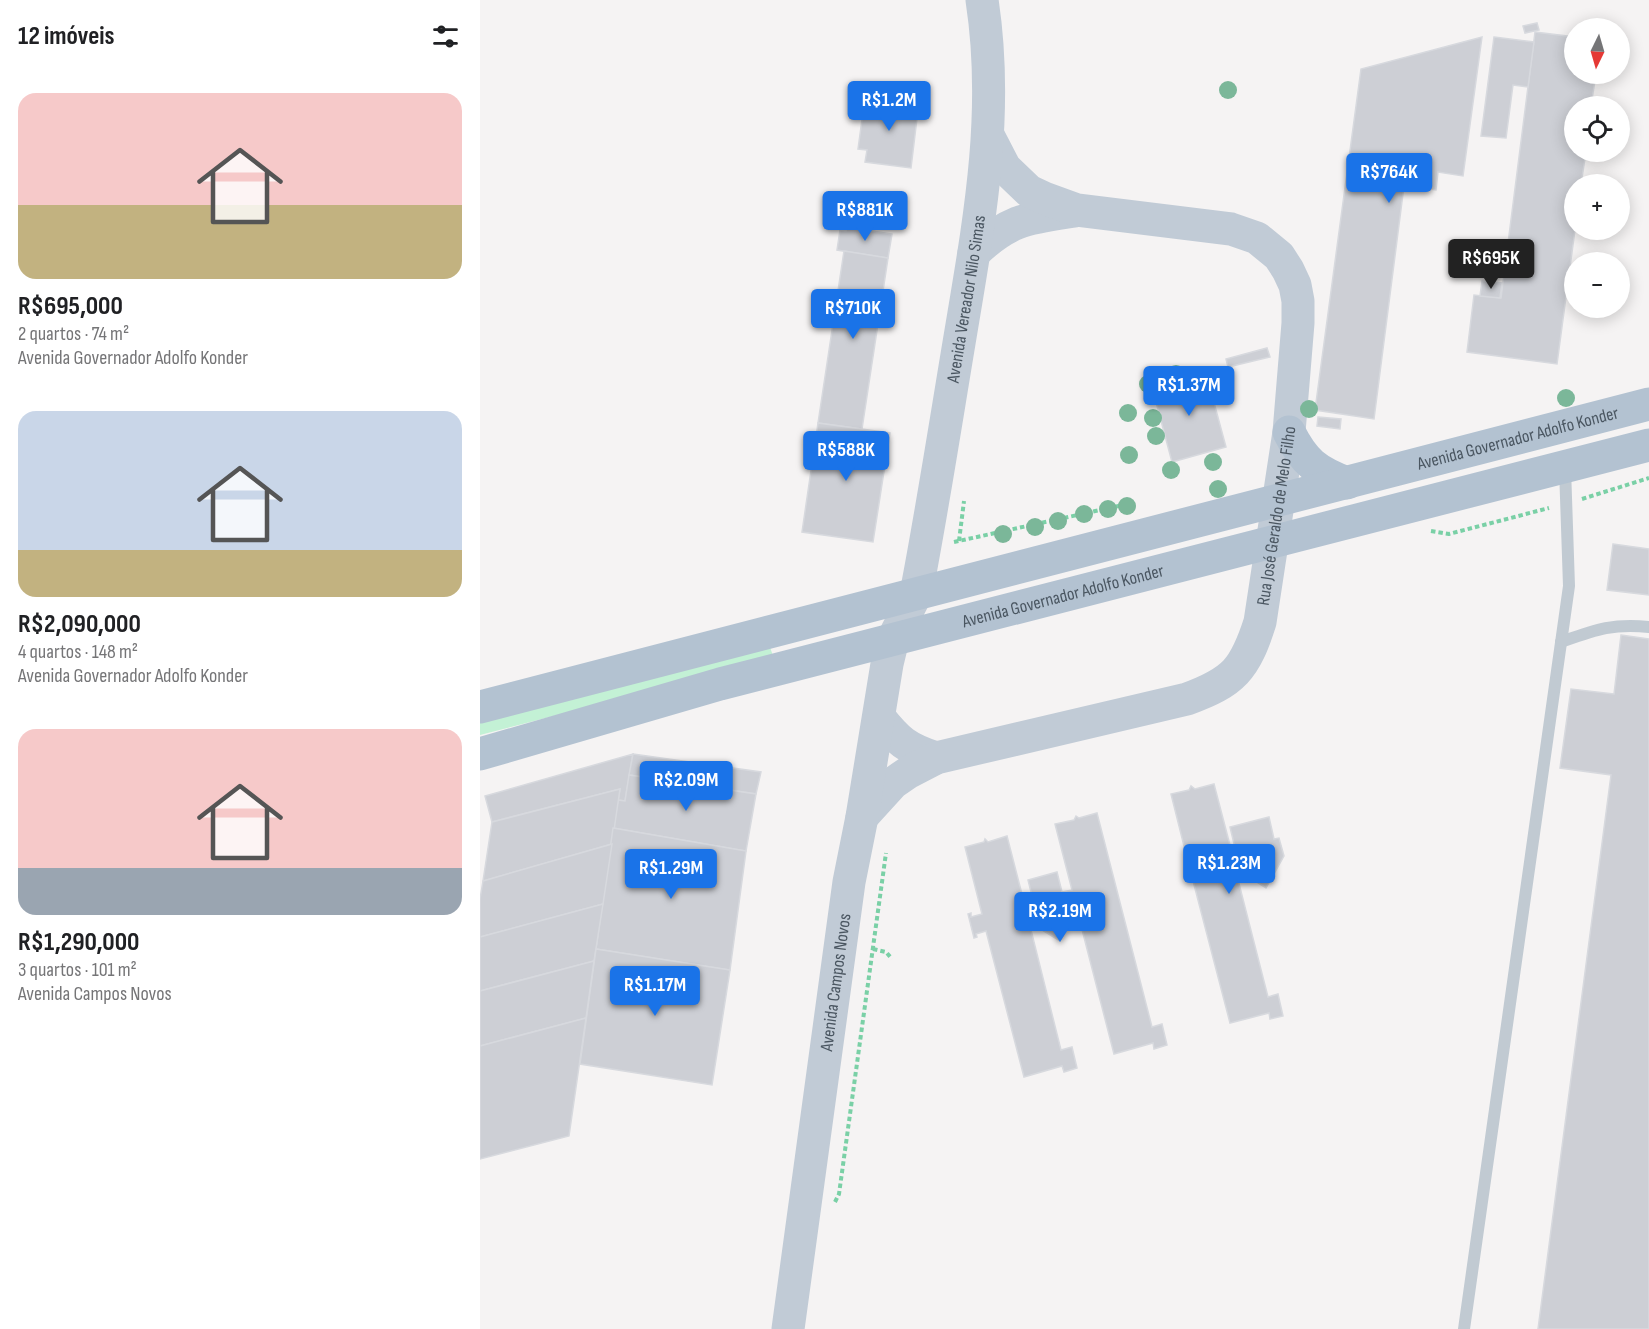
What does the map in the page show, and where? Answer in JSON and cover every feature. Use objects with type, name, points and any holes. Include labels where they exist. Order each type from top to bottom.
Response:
[{"type":"main road","name":"Avenida Vereador Nilo Simas","points":[[893,639],[916,594],[974,253],[989,137],[990,79],[982,0]]},
{"type":"main road","name":"Rua José Geraldo de Melo Filho","points":[[862,817],[893,783],[936,758],[1187,699],[1213,690],[1236,672],[1251,651],[1260,622],[1289,432],[1298,323],[1295,285],[1288,270],[1269,246],[1257,238],[1231,229],[1077,210],[1044,198],[1016,180],[1000,160],[989,137]]},
{"type":"main road","name":"Rua José Geraldo de Melo Filho","points":[[974,253],[988,239],[1016,222],[1027,218],[1077,210]]},
{"type":"main road","name":"Avenida Governador Adolfo Konder","points":[[480,707],[1649,404]]},
{"type":"main road","points":[[1289,432],[1298,450],[1309,463],[1329,476],[1347,483]]},
{"type":"main road","name":"Avenida Governador Adolfo Konder","points":[[480,753],[720,684],[1649,445]]},
{"type":"main road","name":"Avenida Campos Novos","points":[[788,1329],[849,882],[879,717],[886,664],[893,639]]},
{"type":"main road","points":[[879,717],[897,739],[914,750],[936,758]]},
{"type":"lane","points":[[1464,1329],[1569,586],[1565,467]]},
{"type":"lane","points":[[1561,642],[1612,626],[1649,627]]},
{"type":"path","points":[[832,1209],[839,1194],[887,849]]},
{"type":"path","points":[[873,949],[886,952],[892,959]]},
{"type":"green space","points":[[770,647],[774,659],[480,735],[480,722]]},
{"type":"building","points":[[1537,23],[1539,30],[1525,33],[1523,26]]},
{"type":"building","points":[[1535,32],[1564,36],[1564,84],[1594,84],[1593,96],[1564,96],[1564,162],[1584,162],[1583,174],[1564,174],[1564,240],[1574,240],[1572,252],[1564,252],[1564,312],[1557,364],[1467,352],[1474,295],[1501,298]]},
{"type":"building","points":[[1482,37],[1463,176],[1438,172],[1436,190],[1404,186],[1374,419],[1315,410],[1361,69]]},
{"type":"building","points":[[1494,37],[1534,42],[1528,87],[1513,85],[1506,138],[1481,136]]},
{"type":"building","points":[[874,96],[919,102],[911,168],[865,162],[867,150],[858,149],[864,105],[873,104]]},
{"type":"building","points":[[847,227],[892,234],[888,258],[837,250],[840,230],[846,231]]},
{"type":"building","points":[[844,251],[888,258],[862,429],[818,423]]},
{"type":"building","points":[[1482,281],[1502,283],[1500,298],[1480,296]]},
{"type":"building","points":[[1267,348],[1270,357],[1228,367],[1226,359]]},
{"type":"building","points":[[1206,373],[1226,447],[1172,462],[1152,387]]},
{"type":"building","points":[[1318,417],[1341,419],[1340,429],[1317,426]]},
{"type":"building","points":[[818,423],[890,433],[873,542],[802,532]]},
{"type":"building","points":[[1613,544],[1649,549],[1649,595],[1607,590]]},
{"type":"building","points":[[1621,635],[1649,639],[1649,1329],[1538,1329],[1611,775],[1560,768],[1571,689],[1614,694]]},
{"type":"building","points":[[633,754],[625,801],[618,800],[620,789],[492,822],[485,796]]},
{"type":"building","points":[[633,754],[761,772],[756,794],[629,775]]},
{"type":"building","points":[[629,775],[756,794],[746,851],[613,828],[618,800],[625,801]]},
{"type":"building","points":[[1214,784],[1231,849],[1235,848],[1230,827],[1269,817],[1274,839],[1279,838],[1284,856],[1266,888],[1235,868],[1268,997],[1278,994],[1283,1016],[1270,1019],[1269,1013],[1230,1023],[1192,877],[1195,877],[1191,861],[1188,862],[1171,794],[1189,790],[1191,786],[1195,789]]},
{"type":"building","points":[[620,789],[612,844],[483,881],[492,822]]},
{"type":"building","points":[[1097,813],[1152,1027],[1162,1024],[1167,1045],[1154,1049],[1153,1043],[1114,1054],[1077,910],[1060,941],[1029,922],[1061,1050],[1072,1047],[1077,1068],[1064,1072],[1062,1066],[1024,1077],[986,931],[976,934],[977,937],[974,938],[968,914],[971,913],[971,917],[982,914],[965,847],[984,842],[985,839],[988,842],[1007,836],[1024,902],[1033,900],[1028,880],[1057,872],[1062,892],[1072,890],[1055,824],[1074,820],[1076,816],[1079,818]]},
{"type":"building","points":[[613,828],[746,851],[730,970],[596,949]]},
{"type":"building","points":[[612,844],[603,904],[480,937],[480,899],[483,881]]},
{"type":"building","points":[[603,904],[594,961],[480,991],[480,937]]},
{"type":"building","points":[[596,949],[730,970],[712,1085],[580,1064]]},
{"type":"building","points":[[594,961],[586,1018],[480,1046],[480,991]]},
{"type":"building","points":[[586,1018],[569,1136],[480,1159],[480,1046]]}]
